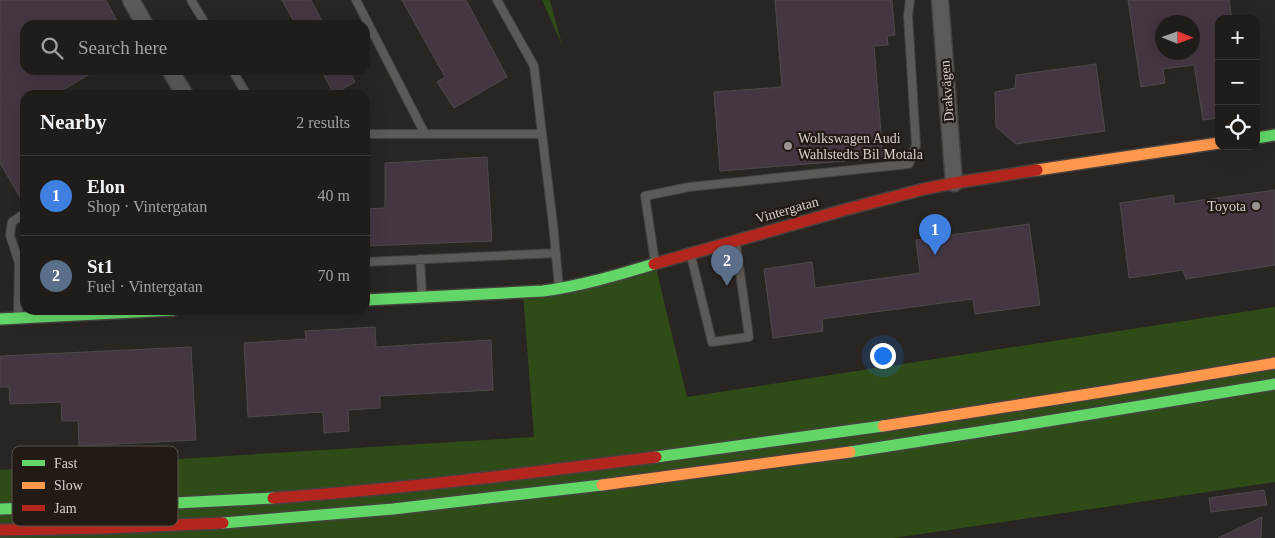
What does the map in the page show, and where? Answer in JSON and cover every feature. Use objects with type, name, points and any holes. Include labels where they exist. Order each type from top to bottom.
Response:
[{"type":"main road","points":[[1260,137],[1275,135]]},
{"type":"main road","name":"Vintergatan","points":[[370,300],[559,289],[591,282],[898,195],[954,183],[1215,144]]},
{"type":"main road","points":[[0,319],[64,315]]},
{"type":"main road","points":[[178,503],[274,498],[386,488],[705,451],[916,421],[1275,363]]},
{"type":"main road","points":[[178,524],[276,519],[386,510],[706,473],[918,442],[1275,384]]},
{"type":"main road","points":[[0,530],[142,526]]},
{"type":"street","points":[[131,0],[142,20]]},
{"type":"street","name":"Drakvägen","points":[[940,0],[954,183]]},
{"type":"street","points":[[173,75],[181,90]]},
{"type":"lane","points":[[191,0],[203,20]]},
{"type":"lane","points":[[356,0],[366,20]]},
{"type":"lane","points":[[498,0],[534,66],[559,289]]},
{"type":"lane","points":[[655,264],[644,196],[689,187],[909,164],[916,145],[908,16],[910,0]]},
{"type":"lane","points":[[370,27],[425,134]]},
{"type":"lane","points":[[235,75],[244,90]]},
{"type":"lane","points":[[370,134],[542,134]]},
{"type":"lane","points":[[20,216],[12,222],[10,235],[20,258]]},
{"type":"lane","points":[[690,254],[712,342],[749,337],[736,240]]},
{"type":"lane","points":[[370,262],[556,253]]},
{"type":"lane","points":[[420,259],[422,297]]},
{"type":"lane","points":[[18,318],[20,290]]},
{"type":"green space","points":[[542,0],[550,0],[562,45]]},
{"type":"green space","points":[[655,264],[687,397],[1275,307],[1275,482],[894,538],[0,538],[0,470],[12,469],[12,526],[178,526],[178,459],[534,437],[523,293]]},
{"type":"building","points":[[0,0],[106,0],[116,20],[20,20],[20,75],[88,75],[63,90],[20,90],[20,197],[0,163]]},
{"type":"building","points":[[282,0],[311,0],[321,20],[293,20]]},
{"type":"building","points":[[402,0],[466,0],[507,77],[454,108],[437,82],[445,77]]},
{"type":"building","points":[[775,0],[892,0],[895,35],[887,36],[888,45],[874,46],[883,158],[720,171],[714,92],[782,87]]},
{"type":"building","points":[[1128,0],[1229,0],[1231,15],[1215,15],[1215,118],[1203,120],[1194,65],[1163,69],[1165,83],[1141,87]]},
{"type":"building","points":[[1096,64],[1105,131],[1016,144],[996,127],[995,92],[1015,88],[1016,75]]},
{"type":"building","points":[[324,75],[352,75],[355,82],[341,90],[332,90]]},
{"type":"building","points":[[487,157],[492,241],[370,246],[370,209],[385,208],[385,163]]},
{"type":"building","points":[[1275,190],[1275,265],[1186,279],[1183,270],[1129,278],[1120,203],[1174,195],[1174,204]]},
{"type":"building","points":[[1029,224],[1040,305],[975,314],[973,299],[822,319],[823,331],[773,338],[764,269],[812,262],[815,288],[920,273],[916,240]]},
{"type":"building","points":[[375,327],[376,347],[491,340],[493,390],[380,396],[380,408],[348,410],[349,431],[324,433],[323,412],[248,417],[244,343],[306,339],[305,331]]},
{"type":"building","points":[[191,347],[196,440],[79,446],[78,421],[62,421],[61,402],[10,404],[9,387],[0,387],[0,356]]},
{"type":"building","points":[[1264,490],[1267,505],[1211,512],[1209,498]]},
{"type":"building","points":[[1262,517],[1261,538],[1218,538]]},
{"type":"traffic: fast","points":[[1260,137],[1275,135]]},
{"type":"traffic: fast","points":[[370,300],[543,291],[585,283],[654,264]]},
{"type":"traffic: fast","points":[[0,319],[77,315]]},
{"type":"traffic: fast","points":[[850,452],[1275,384]]},
{"type":"traffic: fast","points":[[656,457],[883,426]]},
{"type":"traffic: fast","points":[[223,523],[393,509],[602,485]]},
{"type":"traffic: fast","points":[[178,503],[273,498]]},
{"type":"traffic: fast","points":[[0,509],[12,509]]},
{"type":"traffic: slow","points":[[1037,170],[1215,144]]},
{"type":"traffic: slow","points":[[883,426],[1275,363]]},
{"type":"traffic: slow","points":[[602,485],[850,452]]},
{"type":"traffic: jam","points":[[654,264],[924,189],[1037,170]]},
{"type":"traffic: jam","points":[[273,498],[513,475],[656,457]]},
{"type":"traffic: jam","points":[[178,525],[223,523]]},
{"type":"traffic: jam","points":[[0,530],[152,526]]},
{"type":"place","name":"Wolkswagen Audi Wahlstedts Bil Motala","points":[[788,146]]},
{"type":"place","name":"Toyota","points":[[1256,206]]},
{"type":"place","name":"Elon","points":[[935,255]]},
{"type":"place","name":"St1","points":[[727,286]]}]
